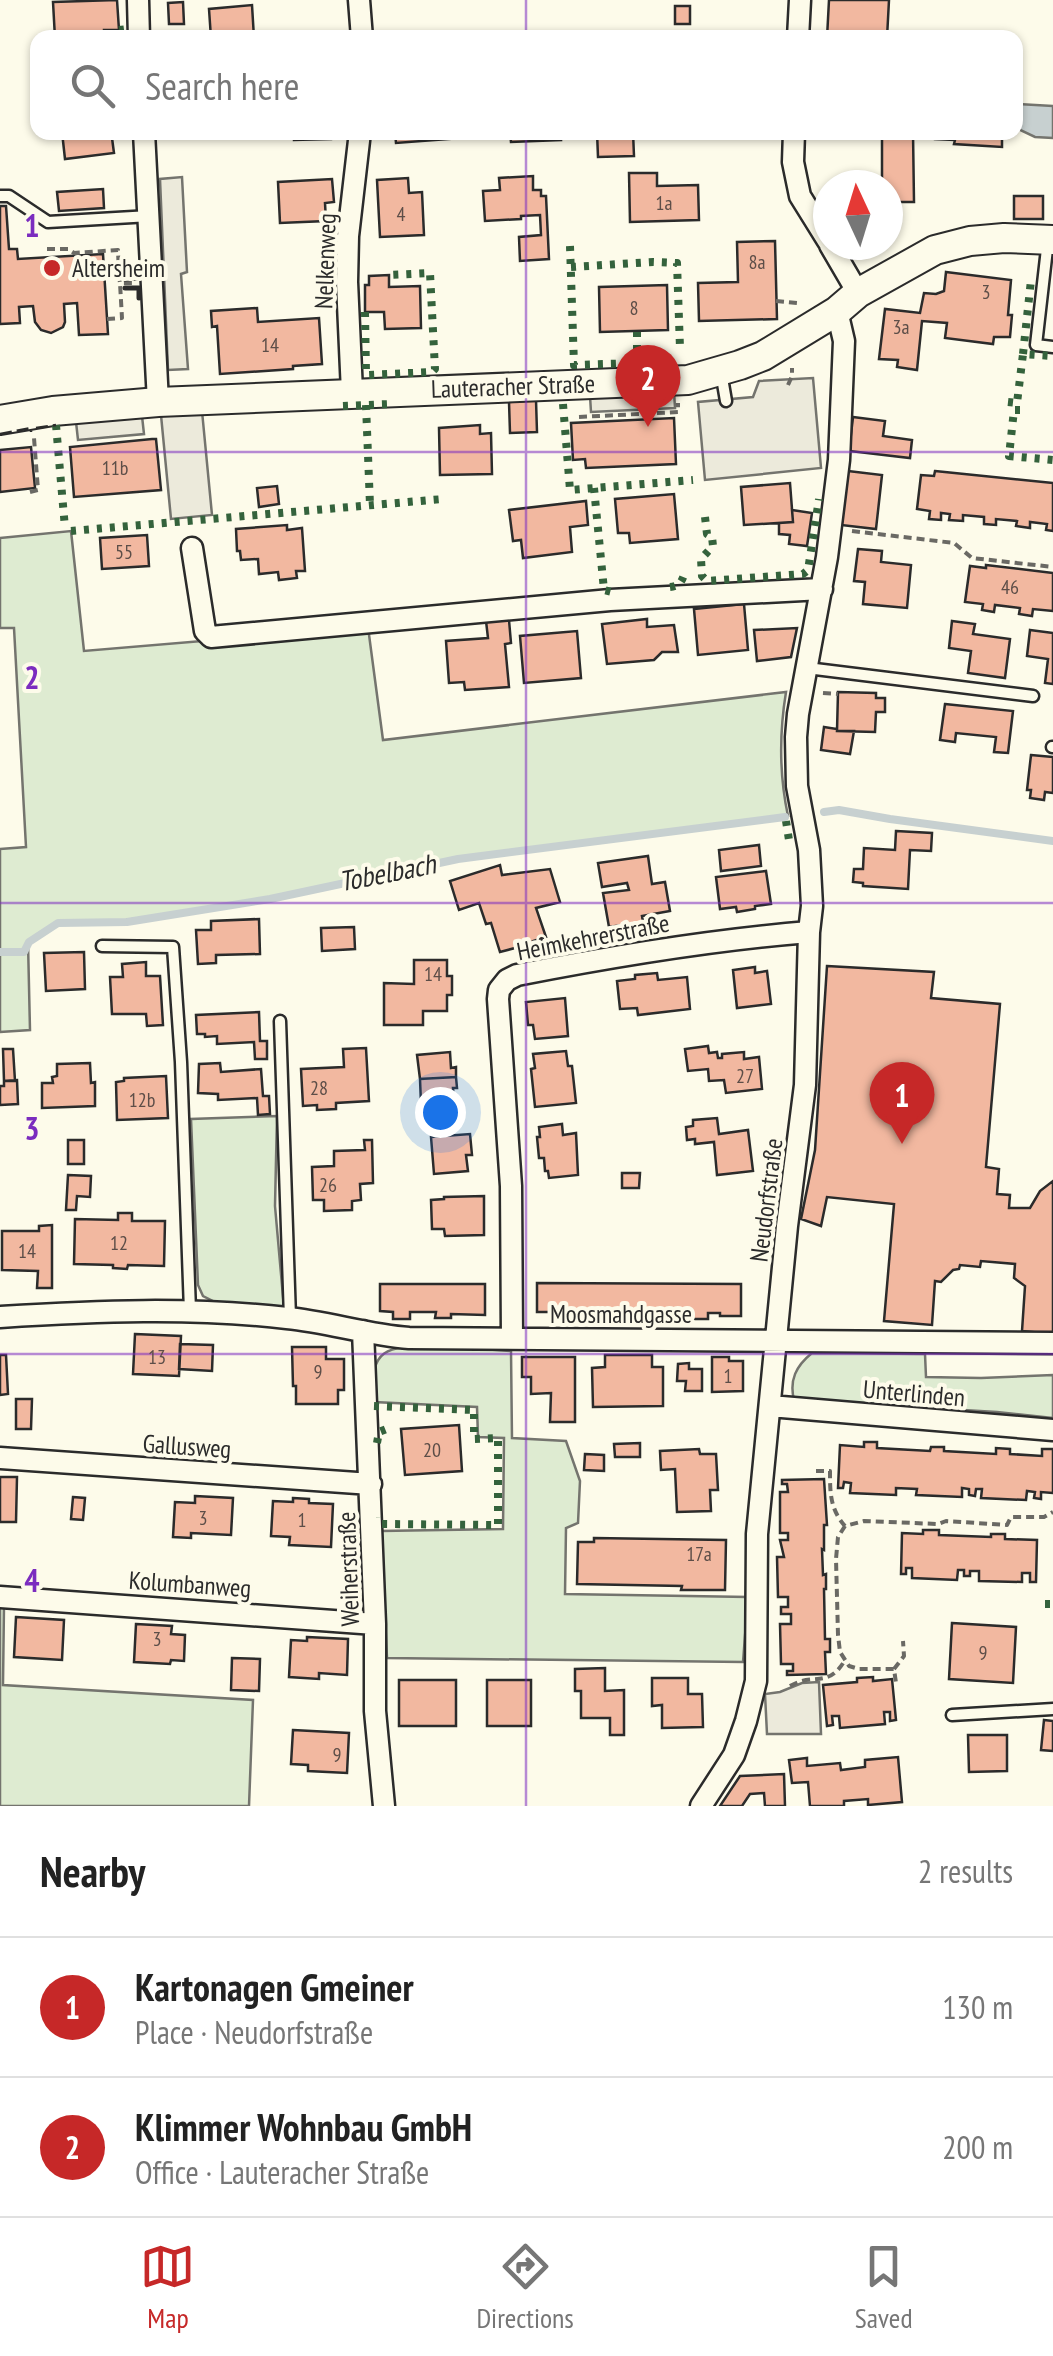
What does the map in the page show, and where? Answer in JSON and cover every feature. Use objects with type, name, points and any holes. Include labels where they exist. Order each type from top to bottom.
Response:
[{"type":"street","points":[[138,0],[140,30]]},
{"type":"street","points":[[359,0],[361,30]]},
{"type":"street","points":[[798,30],[800,0]]},
{"type":"street","points":[[145,140],[169,405]]},
{"type":"street","name":"Nelkenweg","points":[[352,392],[346,282],[359,140]]},
{"type":"street","points":[[794,140],[793,162],[800,196],[813,217]]},
{"type":"street","name":"Lauteracher Straße","points":[[0,420],[54,411],[352,392],[688,380],[763,356],[935,250],[1004,238],[1051,240]]},
{"type":"street","points":[[834,260],[848,302]]},
{"type":"street","name":"Neudorfstraße","points":[[701,1806],[734,1755],[756,1681],[757,1534],[805,1085],[812,906],[810,850],[797,786],[798,714],[822,589],[838,460],[848,302]]},
{"type":"street","points":[[192,548],[205,631],[210,637],[610,600],[822,589]]},
{"type":"street","name":"Heimkehrerstraße","points":[[512,1338],[511,1186],[499,990],[517,975],[594,960],[668,947],[809,932]]},
{"type":"street","name":"Moosmahdgasse","points":[[0,1317],[94,1311],[190,1311],[290,1318],[409,1338],[1053,1343]]},
{"type":"street","name":"Weiherstraße","points":[[363,1331],[375,1711],[384,1806]]},
{"type":"street","name":"Unterlinden","points":[[770,1406],[1053,1430]]},
{"type":"street","name":"Gallusweg","points":[[0,1458],[370,1484]]},
{"type":"street","name":"Kolumbanweg","points":[[0,1597],[375,1624]]},
{"type":"lane","points":[[0,196],[9,196],[48,222],[82,215],[150,216]]},
{"type":"lane","points":[[1051,240],[1036,345],[1053,348]]},
{"type":"lane","points":[[721,371],[726,401]]},
{"type":"lane","points":[[806,668],[1033,696]]},
{"type":"lane","points":[[102,946],[173,947],[190,1311]]},
{"type":"lane","points":[[280,1020],[290,1318]]},
{"type":"lane","points":[[952,1715],[1053,1709]]},
{"type":"path","points":[[47,249],[68,249],[74,253],[118,250],[122,318],[107,319]]},
{"type":"path","points":[[104,276],[120,276]]},
{"type":"path","points":[[120,283],[142,282]]},
{"type":"path","points":[[776,301],[804,304]]},
{"type":"path","points":[[788,385],[791,358]]},
{"type":"path","points":[[579,416],[678,412],[678,394]]},
{"type":"path","points":[[30,492],[38,490],[34,428]]},
{"type":"path","points":[[842,530],[954,543],[972,558],[1053,567]]},
{"type":"path","points":[[816,1470],[830,1471],[830,1496],[835,1515],[844,1526]]},
{"type":"path","points":[[844,1526],[864,1522],[946,1521],[1007,1525],[1011,1518],[1053,1512]]},
{"type":"path","points":[[844,1526],[838,1537],[836,1559],[840,1652],[849,1666],[894,1669]]},
{"type":"path","points":[[896,1683],[894,1669],[904,1656],[903,1641]]},
{"type":"path","points":[[790,1686],[799,1680],[831,1678],[846,1660]]},
{"type":"green space","points":[[71,531],[84,651],[368,627],[383,740],[786,692],[781,754],[788,816],[459,857],[269,899],[126,920],[58,923],[28,942],[30,1030],[0,1032],[0,849],[26,847],[14,628],[0,628],[0,538]]},
{"type":"green space","points":[[277,1116],[275,1206],[284,1308],[215,1302],[203,1296],[198,1285],[191,1119]]},
{"type":"green space","points":[[441,1346],[511,1351],[512,1438],[566,1441],[580,1481],[578,1523],[566,1528],[565,1594],[748,1597],[743,1662],[387,1658],[381,1531],[503,1529],[504,1438],[478,1437],[477,1407],[374,1402],[373,1382],[379,1358],[397,1348]]},
{"type":"green space","points":[[812,1353],[925,1354],[926,1377],[1053,1375],[1053,1418],[794,1400],[795,1374]]},
{"type":"green space","points":[[0,1605],[4,1605],[3,1685],[253,1700],[249,1806],[0,1806]]},
{"type":"shaded area","points":[[1023,104],[1053,106],[1053,138],[1023,131]]},
{"type":"shaded area","points":[[182,177],[187,272],[181,274],[188,369],[168,370],[160,179]]},
{"type":"shaded area","points":[[813,378],[821,468],[705,480],[698,402],[753,397],[759,381]]},
{"type":"shaded area","points":[[674,391],[675,408],[591,412],[590,396]]},
{"type":"shaded area","points":[[202,411],[212,515],[171,519],[161,415]]},
{"type":"shaded area","points":[[142,416],[144,434],[78,440],[76,422]]},
{"type":"shaded area","points":[[819,1682],[821,1734],[767,1734],[765,1694]]},
{"type":"building","points":[[117,0],[119,30],[55,30],[53,2]]},
{"type":"building","points":[[829,0],[889,0],[887,30],[827,30]]},
{"type":"building","points":[[183,2],[184,24],[169,24],[168,3]]},
{"type":"building","points":[[252,5],[254,30],[210,30],[209,9]]},
{"type":"building","points":[[675,6],[690,6],[690,24],[675,24]]},
{"type":"building","points":[[63,140],[112,140],[114,153],[65,159]]},
{"type":"building","points":[[597,140],[633,140],[634,156],[598,157]]},
{"type":"building","points":[[882,140],[913,140],[914,202],[903,202],[903,170],[882,170]]},
{"type":"building","points":[[955,140],[1002,140],[1002,147],[954,144]]},
{"type":"building","points":[[629,173],[657,173],[657,186],[698,185],[699,220],[630,222]]},
{"type":"building","points":[[533,176],[533,190],[541,190],[541,196],[546,196],[549,259],[520,261],[519,237],[541,235],[540,215],[485,221],[483,191],[500,190],[499,178]]},
{"type":"building","points":[[408,178],[409,193],[422,192],[424,235],[380,237],[377,180]]},
{"type":"building","points":[[332,179],[334,202],[325,203],[326,221],[280,223],[278,182]]},
{"type":"building","points":[[103,189],[104,208],[59,211],[57,192]]},
{"type":"building","points":[[1014,196],[1043,196],[1043,219],[1014,219]]},
{"type":"building","name":"Altersheim","points":[[0,206],[6,206],[9,249],[17,249],[18,259],[103,254],[108,334],[79,335],[77,303],[64,304],[63,327],[51,333],[41,330],[35,322],[33,306],[19,307],[20,323],[0,324]]},
{"type":"building","points":[[775,241],[777,319],[699,321],[698,283],[738,282],[737,242]]},
{"type":"building","points":[[946,272],[1011,280],[1010,337],[994,337],[993,344],[945,338],[947,323],[922,321],[917,370],[897,367],[898,360],[879,359],[885,309],[920,313],[924,293],[944,291]]},
{"type":"building","points":[[389,275],[389,287],[420,286],[421,328],[385,329],[384,312],[365,312],[369,276]]},
{"type":"building","points":[[667,285],[668,330],[600,332],[599,287]]},
{"type":"building","points":[[257,308],[258,322],[319,318],[322,364],[220,374],[217,326],[212,327],[211,311]]},
{"type":"building","points":[[536,400],[537,432],[510,433],[509,402]]},
{"type":"building","points":[[853,417],[885,421],[883,436],[912,440],[910,458],[849,451]]},
{"type":"building","points":[[674,418],[676,464],[586,468],[585,459],[573,460],[571,423]]},
{"type":"building","points":[[480,425],[480,434],[491,433],[492,474],[440,475],[439,428]]},
{"type":"building","points":[[156,439],[161,490],[74,497],[70,447]]},
{"type":"building","points":[[31,447],[35,488],[0,492],[0,450]]},
{"type":"building","points":[[848,471],[882,475],[876,529],[841,525]]},
{"type":"building","points":[[935,471],[1053,483],[1053,531],[1046,530],[1047,524],[1030,522],[1030,528],[1016,526],[1017,521],[996,519],[996,525],[984,524],[984,517],[963,515],[963,521],[949,520],[950,514],[941,513],[941,520],[929,519],[930,511],[917,509],[921,475],[934,476]]},
{"type":"building","points":[[790,483],[793,522],[744,525],[741,487]]},
{"type":"building","points":[[277,486],[279,504],[259,507],[257,488]]},
{"type":"building","points":[[674,494],[678,539],[630,543],[629,533],[618,533],[615,499]]},
{"type":"building","points":[[586,501],[588,525],[570,527],[572,552],[523,558],[521,540],[513,541],[509,510]]},
{"type":"building","points":[[792,510],[812,513],[807,546],[789,544],[790,535],[779,534],[779,523],[793,522]]},
{"type":"building","points":[[287,525],[287,530],[302,528],[305,571],[296,571],[297,578],[279,580],[278,572],[259,574],[258,559],[241,560],[236,529]]},
{"type":"building","points":[[147,535],[149,566],[102,569],[100,538]]},
{"type":"building","points":[[858,549],[882,551],[881,562],[911,565],[907,608],[863,604],[865,582],[854,581]]},
{"type":"building","points":[[970,566],[1053,573],[1053,611],[1033,609],[1032,616],[1019,614],[1020,608],[995,605],[994,612],[982,610],[983,604],[965,602]]},
{"type":"building","points":[[744,604],[748,650],[698,655],[694,609]]},
{"type":"building","points":[[647,619],[647,627],[674,625],[678,652],[662,652],[654,660],[607,664],[602,624]]},
{"type":"building","points":[[509,620],[511,643],[505,644],[509,687],[465,690],[464,682],[449,683],[446,641],[488,638],[486,621]]},
{"type":"building","points":[[952,621],[975,624],[973,634],[1010,639],[1005,678],[968,673],[971,651],[949,648]]},
{"type":"building","points":[[797,628],[791,657],[757,661],[754,630]]},
{"type":"building","points":[[1030,630],[1053,633],[1053,684],[1045,683],[1048,659],[1027,656]]},
{"type":"building","points":[[577,631],[581,678],[524,683],[520,636]]},
{"type":"building","points":[[838,692],[876,693],[876,698],[885,698],[885,712],[876,712],[875,732],[837,731]]},
{"type":"building","points":[[945,704],[1013,711],[1008,753],[994,752],[996,737],[956,733],[955,742],[940,740]]},
{"type":"building","points":[[824,727],[854,731],[850,754],[821,750]]},
{"type":"building","points":[[1031,755],[1053,757],[1053,793],[1045,792],[1044,800],[1030,798],[1031,790],[1027,790]]},
{"type":"building","points":[[896,831],[932,833],[931,851],[910,850],[908,889],[853,882],[854,869],[863,869],[864,848],[895,850]]},
{"type":"building","points":[[759,845],[761,866],[721,871],[719,850]]},
{"type":"building","points":[[648,856],[652,884],[665,882],[670,911],[642,916],[643,922],[609,927],[603,893],[629,890],[627,883],[602,887],[598,863]]},
{"type":"building","points":[[500,865],[502,875],[550,869],[560,902],[536,908],[546,937],[518,951],[515,948],[500,952],[491,923],[486,924],[479,903],[459,910],[450,881]]},
{"type":"building","points":[[766,871],[771,904],[737,912],[736,907],[720,909],[716,877]]},
{"type":"building","points":[[259,919],[260,954],[216,955],[216,963],[198,964],[196,930],[211,930],[211,921]]},
{"type":"building","points":[[354,927],[355,949],[322,951],[321,928]]},
{"type":"building","points":[[84,952],[85,989],[46,991],[44,953]]},
{"type":"building","points":[[414,960],[447,960],[452,995],[447,995],[447,1011],[423,1011],[423,1025],[384,1025],[384,983],[414,984]]},
{"type":"building","points":[[146,962],[146,976],[160,976],[163,1025],[147,1026],[146,1014],[112,1014],[110,977],[123,977],[122,964]]},
{"type":"building","points":[[827,966],[934,972],[931,998],[1000,1004],[986,1167],[999,1169],[997,1194],[1010,1195],[1009,1208],[1030,1208],[1040,1191],[1053,1181],[1053,1334],[1022,1331],[1025,1286],[1014,1278],[1015,1264],[981,1261],[980,1267],[960,1265],[941,1282],[935,1281],[932,1325],[884,1321],[894,1204],[827,1197],[821,1226],[801,1219],[815,1150]]},
{"type":"building","points":[[755,967],[755,973],[767,971],[771,1004],[737,1008],[733,970]]},
{"type":"building","points":[[657,973],[658,980],[687,977],[690,1009],[638,1015],[637,1008],[620,1009],[617,981]]},
{"type":"building","points":[[565,998],[568,1036],[535,1039],[533,1025],[528,1025],[526,1002]]},
{"type":"building","points":[[259,1012],[260,1041],[267,1041],[267,1059],[255,1059],[254,1042],[217,1044],[217,1036],[197,1034],[196,1015]]},
{"type":"building","points":[[708,1046],[709,1053],[717,1052],[718,1058],[744,1052],[744,1059],[759,1057],[762,1089],[726,1093],[724,1080],[709,1081],[708,1069],[688,1071],[685,1049]]},
{"type":"building","points":[[366,1048],[369,1101],[336,1103],[336,1109],[303,1106],[301,1069],[344,1067],[343,1049]]},
{"type":"building","points":[[3,1049],[13,1049],[15,1081],[4,1081]]},
{"type":"building","points":[[566,1051],[568,1066],[572,1066],[576,1103],[535,1107],[533,1054]]},
{"type":"building","points":[[450,1052],[456,1077],[420,1079],[417,1055]]},
{"type":"building","points":[[90,1063],[95,1106],[42,1108],[42,1083],[53,1083],[57,1064]]},
{"type":"building","points":[[220,1063],[221,1072],[261,1069],[263,1096],[269,1096],[270,1114],[258,1115],[257,1098],[218,1100],[218,1094],[198,1093],[199,1064]]},
{"type":"building","points":[[166,1076],[168,1118],[117,1120],[116,1082],[124,1078]]},
{"type":"building","points":[[456,1077],[454,1102],[421,1104],[420,1079]]},
{"type":"building","points":[[17,1080],[18,1104],[0,1105],[0,1086],[4,1086],[4,1081]]},
{"type":"building","points":[[717,1118],[719,1134],[748,1130],[753,1171],[717,1175],[714,1142],[695,1144],[695,1139],[687,1140],[686,1127],[693,1126],[693,1120]]},
{"type":"building","points":[[562,1124],[563,1135],[576,1133],[578,1175],[549,1178],[544,1158],[539,1158],[539,1127]]},
{"type":"building","points":[[470,1134],[472,1155],[466,1155],[468,1171],[434,1174],[431,1137]]},
{"type":"building","points":[[68,1140],[84,1140],[84,1164],[68,1164]]},
{"type":"building","points":[[364,1140],[372,1140],[373,1183],[360,1184],[361,1200],[352,1201],[352,1210],[324,1211],[324,1200],[313,1200],[312,1167],[334,1166],[334,1151],[365,1150]]},
{"type":"building","points":[[622,1173],[640,1173],[639,1188],[622,1188]]},
{"type":"building","points":[[68,1175],[91,1176],[90,1197],[77,1196],[76,1210],[66,1210]]},
{"type":"building","points":[[484,1196],[484,1235],[445,1236],[444,1229],[432,1229],[431,1200]]},
{"type":"building","points":[[118,1213],[132,1213],[132,1221],[165,1221],[164,1266],[128,1265],[127,1269],[74,1264],[75,1219],[118,1220]]},
{"type":"building","points":[[52,1225],[52,1288],[37,1288],[38,1271],[2,1270],[2,1231],[39,1231],[39,1226]]},
{"type":"building","points":[[537,1283],[741,1284],[741,1316],[708,1313],[708,1319],[692,1319],[692,1312],[665,1312],[665,1321],[648,1320],[648,1313],[625,1313],[625,1320],[609,1320],[609,1313],[584,1313],[584,1319],[568,1319],[568,1312],[537,1312]]},
{"type":"building","points":[[380,1284],[485,1284],[485,1315],[451,1314],[451,1318],[435,1318],[436,1312],[410,1312],[410,1319],[393,1319],[393,1312],[380,1311]]},
{"type":"building","points":[[135,1334],[181,1336],[179,1376],[133,1374]]},
{"type":"building","points":[[180,1344],[213,1345],[212,1371],[179,1369]]},
{"type":"building","points":[[292,1347],[326,1347],[326,1359],[344,1359],[344,1390],[338,1390],[338,1404],[296,1404]]},
{"type":"building","points":[[0,1355],[6,1355],[8,1394],[0,1395]]},
{"type":"building","points":[[605,1355],[652,1355],[652,1367],[663,1367],[663,1406],[593,1407],[592,1368],[605,1367]]},
{"type":"building","points":[[522,1357],[575,1357],[575,1422],[550,1422],[551,1393],[531,1394],[531,1377],[522,1377]]},
{"type":"building","points":[[712,1357],[743,1361],[743,1391],[712,1392]]},
{"type":"building","points":[[689,1363],[689,1369],[702,1369],[702,1391],[685,1391],[686,1381],[677,1381],[678,1364]]},
{"type":"building","points":[[16,1399],[32,1399],[31,1429],[16,1429]]},
{"type":"building","points":[[459,1425],[462,1471],[405,1475],[401,1429]]},
{"type":"building","points":[[864,1442],[877,1442],[877,1448],[930,1451],[931,1447],[944,1447],[944,1451],[996,1454],[996,1448],[1010,1449],[1010,1454],[1042,1456],[1042,1449],[1053,1449],[1053,1493],[1041,1492],[1041,1499],[1034,1498],[1035,1492],[1027,1491],[1026,1500],[981,1498],[982,1489],[976,1489],[975,1496],[962,1488],[962,1497],[916,1495],[917,1489],[896,1488],[896,1495],[850,1493],[851,1483],[844,1482],[843,1488],[838,1488],[840,1445],[864,1447]]},
{"type":"building","points":[[640,1443],[640,1457],[615,1457],[614,1444]]},
{"type":"building","points":[[699,1449],[700,1454],[716,1454],[718,1490],[710,1490],[711,1511],[677,1512],[675,1469],[661,1470],[660,1451]]},
{"type":"building","points":[[585,1454],[604,1455],[604,1471],[584,1470]]},
{"type":"building","points":[[0,1477],[17,1477],[16,1522],[0,1522]]},
{"type":"building","points":[[824,1479],[825,1639],[830,1639],[830,1652],[825,1652],[826,1674],[787,1675],[787,1671],[793,1671],[793,1664],[781,1664],[780,1624],[791,1624],[791,1614],[781,1614],[781,1607],[788,1607],[788,1597],[778,1597],[777,1557],[784,1557],[780,1540],[788,1540],[788,1533],[780,1533],[780,1492],[788,1492],[782,1480]]},
{"type":"building","points":[[195,1496],[233,1498],[231,1535],[191,1533],[191,1538],[173,1537],[175,1502],[195,1503]]},
{"type":"building","points":[[73,1497],[85,1498],[83,1520],[71,1519]]},
{"type":"building","points":[[293,1498],[333,1504],[331,1547],[289,1545],[290,1537],[271,1536],[273,1501],[293,1502]]},
{"type":"building","points":[[923,1530],[939,1530],[939,1535],[1005,1534],[1005,1539],[1037,1540],[1036,1582],[1030,1582],[1030,1573],[1022,1573],[1022,1582],[979,1581],[979,1571],[964,1576],[964,1570],[958,1570],[957,1580],[912,1578],[912,1568],[901,1574],[902,1533],[923,1534]]},
{"type":"building","points":[[594,1538],[726,1540],[725,1590],[577,1584],[578,1542],[594,1542]]},
{"type":"building","points":[[16,1617],[64,1620],[62,1660],[14,1657]]},
{"type":"building","points":[[952,1623],[1016,1627],[1013,1683],[949,1679]]},
{"type":"building","points":[[136,1624],[172,1626],[171,1634],[185,1635],[184,1661],[134,1662]]},
{"type":"building","points":[[307,1637],[348,1639],[347,1675],[319,1673],[319,1679],[289,1677],[291,1640],[307,1641]]},
{"type":"building","points":[[232,1658],[260,1659],[259,1691],[231,1690]]},
{"type":"building","points":[[605,1668],[605,1691],[624,1690],[624,1735],[610,1735],[610,1718],[581,1718],[581,1691],[575,1691],[575,1669]]},
{"type":"building","points":[[873,1677],[873,1681],[892,1679],[896,1720],[890,1721],[890,1712],[884,1712],[885,1724],[840,1728],[839,1716],[832,1716],[833,1725],[827,1726],[823,1685]]},
{"type":"building","points":[[652,1678],[688,1678],[688,1694],[702,1694],[703,1727],[662,1728],[662,1705],[652,1706]]},
{"type":"building","points":[[399,1680],[456,1680],[456,1726],[399,1726]]},
{"type":"building","points":[[487,1680],[531,1680],[531,1726],[487,1726]]},
{"type":"building","points":[[1044,1720],[1053,1721],[1053,1751],[1041,1750]]},
{"type":"building","points":[[293,1730],[349,1733],[347,1773],[308,1771],[308,1765],[291,1764]]},
{"type":"building","points":[[968,1735],[1007,1735],[1007,1771],[969,1772]]},
{"type":"building","points":[[898,1757],[902,1802],[868,1805],[868,1799],[844,1801],[844,1806],[810,1806],[808,1782],[792,1783],[789,1760],[807,1758],[807,1766],[840,1763],[841,1770],[865,1767],[865,1760]]},
{"type":"building","points":[[784,1774],[785,1806],[765,1806],[764,1793],[750,1794],[742,1806],[720,1806],[740,1776]]},
{"type":"waterway","points":[[824,812],[839,810],[1053,841]]},
{"type":"waterway","name":"Tobelbach","points":[[0,952],[24,952],[29,942],[58,923],[127,922],[270,899],[458,859],[785,817]]},
{"type":"hedge","points":[[119,30],[127,30]]},
{"type":"hedge","points":[[570,246],[574,365],[637,363],[637,331]]},
{"type":"hedge","points":[[571,267],[677,263],[680,348]]},
{"type":"hedge","points":[[365,312],[368,375],[435,369],[430,273],[389,275]]},
{"type":"hedge","points":[[1023,354],[1031,280]]},
{"type":"hedge","points":[[1008,402],[1017,403],[1023,354],[1053,356]]},
{"type":"hedge","points":[[343,406],[390,404]]},
{"type":"hedge","points":[[563,404],[570,490],[693,480]]},
{"type":"hedge","points":[[366,405],[370,505]]},
{"type":"hedge","points":[[1020,410],[1014,410],[1009,456],[1053,460]]},
{"type":"hedge","points":[[56,425],[65,528]]},
{"type":"hedge","points":[[594,488],[604,590],[612,592]]},
{"type":"hedge","points":[[71,531],[443,499]]},
{"type":"hedge","points":[[705,517],[713,546],[701,559],[702,576],[707,581],[803,574],[808,570],[819,499]]},
{"type":"hedge","points":[[670,587],[679,584],[684,575]]},
{"type":"hedge","points":[[786,821],[789,840]]},
{"type":"hedge","points":[[374,1406],[474,1410],[474,1439],[498,1438],[498,1525],[381,1524],[380,1517]]},
{"type":"hedge","points":[[377,1443],[379,1432],[389,1428]]},
{"type":"hedge","points":[[1045,1604],[1053,1604]]},
{"type":"fence","points":[[36,428],[56,425]]},
{"type":"fence","points":[[0,434],[31,428],[31,432]]},
{"type":"wall","points":[[125,279],[138,278],[138,267]]},
{"type":"wall","points":[[125,288],[139,288],[139,298]]},
{"type":"place","name":"Altersheim","points":[[52,268]]},
{"type":"place","name":"Klimmer Wohnbau GmbH","points":[[648,427]]},
{"type":"place","name":"Kartonagen Gmeiner","points":[[902,1144]]}]
